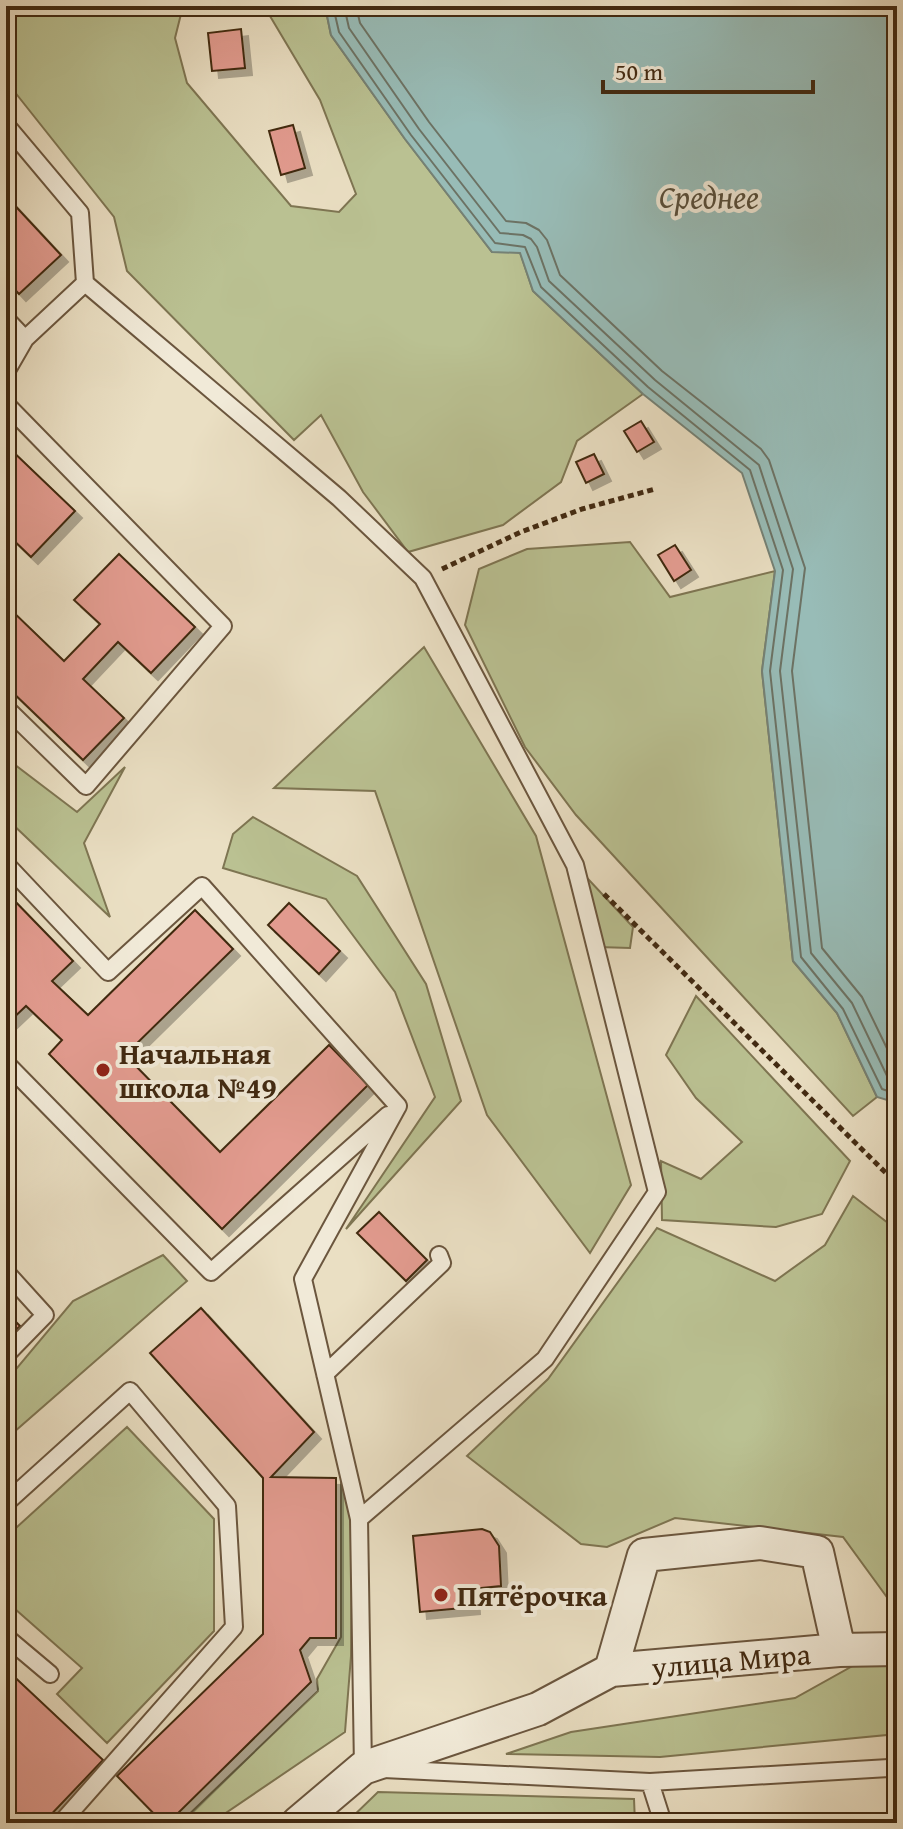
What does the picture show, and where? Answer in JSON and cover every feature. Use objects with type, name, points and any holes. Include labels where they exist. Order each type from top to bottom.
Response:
[{"type":"street","name":"улица Мира","points":[[298,1823],[363,1768],[538,1709],[611,1670],[839,1650],[817,1552],[760,1543],[644,1555],[611,1670]]},
{"type":"street","points":[[839,1650],[897,1649]]},
{"type":"lane","points":[[6,125],[80,213],[85,283],[339,498],[423,578],[575,865],[657,1192],[545,1359],[359,1519]]},
{"type":"lane","points":[[6,372],[25,339],[85,283]]},
{"type":"lane","points":[[6,319],[25,339]]},
{"type":"lane","points":[[6,404],[223,626],[86,786],[6,708]]},
{"type":"lane","points":[[6,864],[108,972],[202,886],[398,1106]]},
{"type":"lane","points":[[6,1063],[211,1272],[398,1106]]},
{"type":"lane","points":[[398,1106],[303,1279],[359,1519],[363,1768],[650,1782],[897,1770]]},
{"type":"lane","points":[[325,1374],[442,1263],[439,1255]]},
{"type":"lane","points":[[6,1272],[45,1315],[6,1355]]},
{"type":"lane","points":[[6,1503],[130,1391],[227,1506],[234,1627],[61,1823]]},
{"type":"lane","points":[[6,1637],[50,1674]]},
{"type":"lane","points":[[650,1782],[663,1823]]},
{"type":"path","points":[[423,578],[521,532],[582,509],[655,489]]},
{"type":"path","points":[[575,865],[897,1184]]},
{"type":"green space","points":[[6,6],[183,6],[175,38],[187,83],[291,206],[339,212],[356,194],[320,100],[264,6],[325,6],[331,35],[405,139],[492,252],[520,252],[533,291],[643,394],[577,441],[561,482],[503,525],[408,552],[363,492],[321,415],[294,440],[127,271],[114,217],[6,81]]},
{"type":"green space","points":[[630,542],[670,597],[775,571],[762,671],[793,961],[837,1013],[877,1097],[853,1116],[576,815],[525,747],[465,625],[479,569],[527,549]]},
{"type":"green space","points":[[424,647],[536,836],[631,1185],[590,1253],[487,1115],[375,791],[274,788]]},
{"type":"green space","points":[[6,758],[77,812],[125,767],[84,843],[110,917],[6,818]]},
{"type":"green space","points":[[253,817],[357,876],[426,984],[461,1101],[346,1229],[435,1097],[395,992],[326,899],[223,868],[233,834]]},
{"type":"green space","points":[[575,865],[633,927],[630,948],[598,947]]},
{"type":"green space","points":[[696,996],[850,1161],[822,1214],[776,1227],[662,1220],[661,1161],[701,1179],[742,1142],[696,1098],[666,1055]]},
{"type":"green space","points":[[853,1196],[897,1230],[897,1611],[843,1537],[675,1518],[607,1547],[581,1544],[467,1456],[548,1379],[657,1228],[775,1281],[825,1245]]},
{"type":"green space","points":[[163,1255],[187,1281],[6,1439],[6,1381],[73,1301]]},
{"type":"green space","points":[[127,1427],[214,1519],[214,1631],[107,1743],[57,1694],[82,1668],[6,1601],[6,1537]]},
{"type":"green space","points":[[341,1479],[352,1518],[351,1656],[345,1732],[211,1823],[180,1823],[318,1691],[317,1679],[341,1637]]},
{"type":"green space","points":[[897,1657],[897,1734],[660,1757],[506,1754],[571,1732],[795,1698],[867,1658]]},
{"type":"green space","points":[[378,1792],[634,1799],[635,1823],[346,1823]]},
{"type":"water","name":"Среднее","points":[[325,6],[897,6],[897,1103],[877,1097],[837,1013],[793,961],[762,671],[775,571],[742,473],[643,394],[533,291],[520,253],[492,252],[405,139],[331,35]]},
{"type":"building","points":[[241,29],[245,68],[212,71],[208,33]]},
{"type":"building","points":[[293,125],[305,168],[281,175],[269,131]]},
{"type":"building","points":[[6,196],[61,255],[19,294],[6,280]]},
{"type":"building","points":[[641,421],[654,442],[637,452],[624,431]]},
{"type":"building","points":[[6,445],[75,511],[31,557],[6,533]]},
{"type":"building","points":[[594,454],[604,474],[586,483],[576,462]]},
{"type":"building","points":[[675,545],[691,570],[674,581],[658,555]]},
{"type":"building","points":[[119,554],[195,627],[151,673],[118,642],[83,679],[124,718],[83,760],[6,686],[6,605],[64,661],[100,624],[74,600]]},
{"type":"building","name":"Начальная школа №49","points":[[6,892],[73,961],[52,981],[88,1015],[195,910],[233,949],[125,1055],[220,1152],[329,1045],[368,1085],[222,1229],[49,1054],[62,1040],[26,1006],[6,1025]]},
{"type":"building","points":[[289,903],[340,951],[319,974],[268,925]]},
{"type":"building","points":[[379,1212],[427,1260],[406,1281],[357,1233]]},
{"type":"building","points":[[201,1308],[314,1432],[271,1477],[336,1478],[336,1638],[310,1638],[300,1650],[311,1682],[168,1823],[163,1823],[117,1776],[263,1634],[263,1478],[150,1353]]},
{"type":"building","points":[[6,1312],[20,1326],[6,1340]]},
{"type":"building","points":[[482,1529],[490,1532],[499,1546],[501,1586],[472,1589],[473,1607],[420,1612],[413,1536]]},
{"type":"building","points":[[6,1669],[103,1760],[43,1823],[6,1823],[6,1763],[15,1753],[6,1744]]},
{"type":"place","name":"Начальная школа №49","points":[[103,1070]]},
{"type":"place","name":"Пятёрочка","points":[[441,1595]]}]
